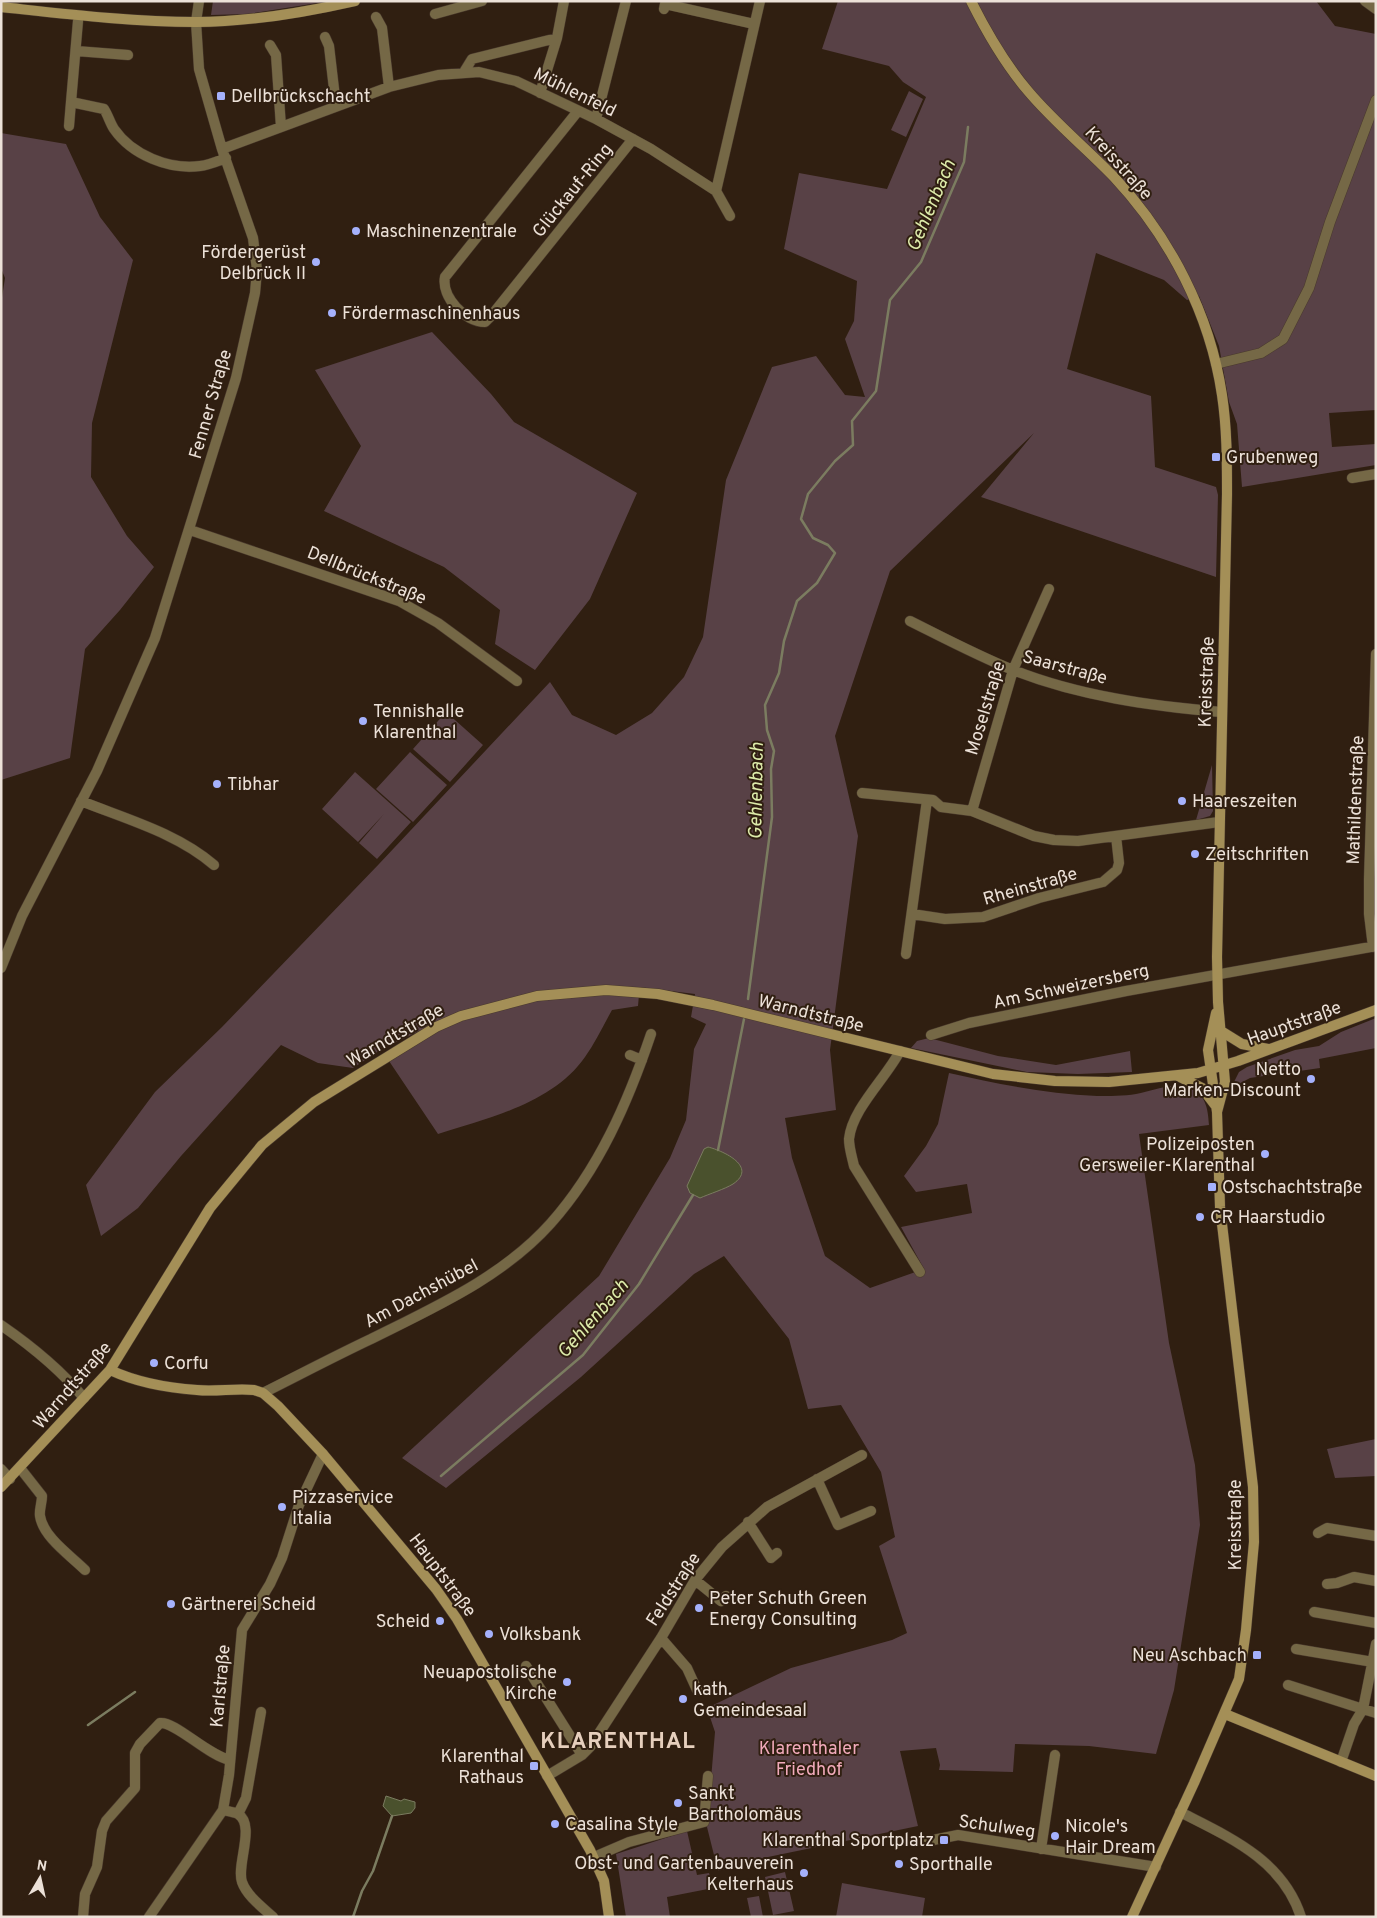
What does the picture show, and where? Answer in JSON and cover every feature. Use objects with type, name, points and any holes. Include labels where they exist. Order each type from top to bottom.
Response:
[{"type":"street","points":[[1,8],[138,20],[196,22],[305,12],[355,1]]},
{"type":"street","points":[[435,14],[482,1]]},
{"type":"street","points":[[540,93],[557,38],[564,1]]},
{"type":"street","points":[[596,119],[626,1]]},
{"type":"street","points":[[730,216],[716,191],[760,1]]},
{"type":"street","name":"Kreisstraße","points":[[971,1],[986,31],[1028,91],[1115,178],[1166,245],[1185,278],[1201,315],[1216,364],[1222,395],[1227,447],[1217,973],[1225,1086],[1217,1110]]},
{"type":"street","points":[[1365,1],[1376,9]]},
{"type":"street","name":"Fenner Straße","points":[[1,968],[22,916],[97,771],[155,638],[236,378],[256,280],[253,238],[224,154],[199,69],[196,22],[199,2]]},
{"type":"street","points":[[664,9],[665,4],[754,24]]},
{"type":"street","points":[[376,18],[382,28],[389,87]]},
{"type":"street","points":[[69,126],[78,21]]},
{"type":"street","points":[[325,37],[329,46],[336,106]]},
{"type":"street","points":[[464,72],[472,59],[557,38]]},
{"type":"street","points":[[270,45],[276,55],[281,128]]},
{"type":"street","points":[[76,51],[128,55]]},
{"type":"street","name":"Mühlenfeld","points":[[71,102],[104,109],[114,128],[124,140],[142,154],[166,163],[201,166],[281,128],[389,87],[438,75],[464,72],[499,76],[596,119],[633,139],[716,191]]},
{"type":"street","points":[[1216,364],[1261,353],[1284,339],[1309,288],[1330,222],[1376,100]]},
{"type":"street","name":"Glückauf-Ring","points":[[578,111],[445,277],[443,286],[448,297],[466,316],[478,322],[485,322],[492,315],[633,139]]},
{"type":"street","points":[[1352,478],[1376,474]]},
{"type":"street","name":"Dellbrückstraße","points":[[190,530],[399,601],[438,623],[517,681]]},
{"type":"street","name":"Moselstraße","points":[[972,811],[1012,670],[1049,589]]},
{"type":"street","name":"Saarstraße","points":[[910,621],[1012,670],[1091,694],[1221,712]]},
{"type":"street","name":"Mathildenstraße","points":[[1374,946],[1369,879],[1376,654]]},
{"type":"street","name":"Rheinstraße","points":[[862,794],[933,800],[941,807],[972,811],[1034,836],[1054,840],[1078,841],[1219,822]]},
{"type":"street","points":[[906,954],[927,800]]},
{"type":"street","points":[[81,802],[173,838],[189,846],[214,865]]},
{"type":"street","name":"Rheinstraße","points":[[912,914],[945,919],[983,917],[1040,898],[1103,882],[1117,870],[1119,863],[1116,836]]},
{"type":"street","points":[[1217,973],[1374,946]]},
{"type":"street","name":"Am Schweizersberg","points":[[932,1034],[969,1023],[1217,973]]},
{"type":"street","name":"Warndtstraße","points":[[1,1488],[110,1370],[210,1208],[262,1145],[314,1102],[436,1027],[460,1016],[537,996],[606,990],[638,992],[713,1005],[900,1051],[1026,1079],[1123,1082],[1177,1076],[1223,1066]]},
{"type":"street","name":"Kreisstraße","points":[[1132,1917],[1225,1714],[1239,1679],[1244,1650],[1254,1542],[1253,1487],[1220,1207],[1217,1110],[1208,1050],[1218,1002]]},
{"type":"street","name":"Hauptstraße","points":[[1223,1066],[1376,1010]]},
{"type":"street","points":[[1221,1031],[1242,1044],[1269,1049]]},
{"type":"street","name":"Am Dachshübel","points":[[263,1393],[462,1293],[495,1271],[550,1225],[573,1197],[599,1156],[616,1124],[642,1060],[650,1034]]},
{"type":"street","points":[[900,1051],[858,1114],[850,1138],[850,1153],[854,1166],[920,1272]]},
{"type":"street","points":[[630,1055],[642,1060]]},
{"type":"street","points":[[1177,1076],[1188,1079],[1202,1088],[1217,1110]]},
{"type":"street","points":[[1,1325],[26,1342],[64,1374],[84,1398]]},
{"type":"street","points":[[110,1370],[127,1378],[176,1388],[198,1391],[245,1389],[263,1393]]},
{"type":"street","name":"Hauptstraße","points":[[263,1393],[278,1406],[323,1454],[401,1546],[457,1619],[594,1857],[604,1881],[609,1917]]},
{"type":"street","name":"Karlstraße","points":[[149,1917],[223,1810],[230,1760],[242,1630],[270,1584],[282,1558],[302,1497],[323,1454]]},
{"type":"street","name":"Feldstraße","points":[[547,1776],[582,1755],[595,1739],[695,1580],[716,1554],[748,1522],[768,1507],[862,1455]]},
{"type":"street","points":[[20,1468],[42,1496],[40,1516],[44,1526],[51,1536],[85,1570]]},
{"type":"street","points":[[1,1469],[10,1479]]},
{"type":"street","points":[[817,1479],[838,1525],[871,1511]]},
{"type":"street","points":[[748,1522],[771,1558],[777,1553]]},
{"type":"street","points":[[1318,1533],[1327,1528],[1376,1536]]},
{"type":"street","points":[[1327,1584],[1338,1583],[1354,1577],[1376,1581]]},
{"type":"street","points":[[695,1580],[721,1601],[726,1596]]},
{"type":"street","points":[[1314,1612],[1376,1623]]},
{"type":"street","points":[[660,1638],[687,1668],[698,1690]]},
{"type":"street","points":[[1341,1762],[1354,1724],[1363,1709],[1376,1644]]},
{"type":"street","points":[[1296,1649],[1373,1662]]},
{"type":"street","points":[[526,1666],[582,1755]]},
{"type":"street","points":[[1288,1685],[1376,1713]]},
{"type":"street","points":[[238,1814],[246,1798],[261,1712]]},
{"type":"street","points":[[1225,1714],[1376,1776]]},
{"type":"street","points":[[83,1917],[85,1894],[97,1867],[104,1826],[135,1788],[136,1753],[140,1744],[154,1726],[160,1723],[171,1724],[200,1747],[221,1758],[230,1760]]},
{"type":"street","points":[[1042,1848],[1055,1755]]},
{"type":"street","points":[[594,1857],[629,1842],[704,1822],[708,1776]]},
{"type":"street","points":[[223,1810],[238,1814],[244,1820],[246,1829],[241,1865],[242,1880],[246,1891],[273,1917]]},
{"type":"street","points":[[1180,1812],[1243,1846],[1264,1860],[1286,1885],[1302,1917]]},
{"type":"street","name":"Schulweg","points":[[923,1842],[953,1834],[1156,1867]]},
{"type":"green space","points":[[213,1],[330,1],[248,14],[211,15]]},
{"type":"green space","name":"Klarenthaler Friedhof","points":[[838,1],[1316,1],[1335,26],[1376,34],[1376,410],[1329,413],[1332,447],[1376,444],[1376,465],[1242,487],[1237,424],[1229,402],[1219,346],[1199,296],[1187,300],[1164,280],[1096,253],[1067,369],[1151,396],[1155,467],[1216,487],[1218,495],[1216,577],[981,497],[1034,433],[890,571],[835,736],[858,836],[830,1050],[836,1110],[785,1118],[792,1158],[825,1256],[870,1288],[924,1269],[901,1227],[972,1213],[967,1184],[916,1192],[904,1176],[926,1146],[938,1124],[949,1073],[1023,1088],[1078,1095],[1127,1095],[1175,1086],[1194,1090],[1199,1094],[1207,1108],[1209,1125],[1139,1134],[1169,1343],[1195,1465],[1200,1525],[1174,1690],[1156,1754],[1089,1746],[1015,1744],[1013,1772],[939,1770],[940,1765],[936,1748],[900,1751],[918,1826],[754,1860],[718,1871],[706,1823],[710,1821],[708,1815],[715,1732],[707,1708],[791,1668],[892,1640],[907,1633],[879,1546],[895,1537],[881,1472],[841,1405],[808,1409],[789,1339],[724,1256],[694,1274],[581,1377],[446,1488],[402,1458],[599,1276],[670,1158],[686,1120],[694,1049],[706,1024],[691,1017],[695,994],[638,987],[577,988],[434,1024],[382,1049],[353,1068],[318,1063],[281,1045],[181,1156],[138,1208],[101,1236],[86,1185],[155,1092],[222,1027],[550,682],[572,715],[616,735],[652,713],[684,677],[703,637],[726,480],[772,367],[816,356],[845,395],[865,397],[845,339],[854,321],[857,281],[784,249],[799,173],[887,189],[926,97],[903,82],[889,66],[822,49]]},
{"type":"green space","points":[[909,91],[923,99],[906,137],[891,130]]},
{"type":"green space","points":[[1,133],[66,144],[100,217],[133,260],[92,423],[91,477],[127,536],[154,567],[120,610],[85,649],[70,758],[1,780],[1,304],[5,278],[1,268]]},
{"type":"green space","points":[[432,332],[491,394],[514,422],[637,493],[590,599],[535,670],[495,644],[500,610],[444,567],[324,511],[361,446],[315,370]]},
{"type":"green space","points":[[446,712],[483,745],[450,782],[413,749]]},
{"type":"green space","points":[[410,752],[447,785],[413,822],[376,789]]},
{"type":"green space","points":[[1212,765],[1213,811],[1210,816],[1196,820]]},
{"type":"green space","points":[[355,772],[411,822],[377,859],[359,843],[384,814],[358,842],[322,809]]},
{"type":"green space","points":[[578,994],[639,995],[638,1006],[612,1010],[585,1057],[572,1073],[556,1086],[519,1107],[478,1122],[438,1134],[387,1058],[461,1019],[537,999]]},
{"type":"green space","points":[[1376,1018],[1376,1048],[1319,1059],[1320,1068],[1250,1078],[1231,1088],[1239,1072],[1247,1067],[1295,1050],[1319,1046],[1341,1032]]},
{"type":"green space","points":[[929,1038],[998,1056],[1056,1065],[1130,1051],[1132,1072],[1078,1074],[1027,1072],[911,1048],[917,1041]]},
{"type":"green space","points":[[1376,1439],[1376,1476],[1335,1478],[1327,1449]]},
{"type":"green space","points":[[687,1831],[697,1875],[709,1873],[713,1888],[667,1897],[670,1917],[626,1917],[616,1854]]},
{"type":"green space","points":[[785,1872],[794,1911],[773,1915],[765,1877]]},
{"type":"green space","points":[[842,1883],[925,1898],[922,1917],[836,1917]]},
{"type":"green space","points":[[759,1896],[763,1917],[751,1917],[747,1898]]},
{"type":"shaded area","points":[[708,1147],[730,1156],[740,1166],[742,1172],[740,1178],[733,1184],[700,1198],[690,1193],[687,1186],[704,1149]]},
{"type":"shaded area","points":[[386,1796],[401,1801],[404,1799],[415,1802],[415,1808],[411,1813],[392,1816],[383,1806]]},
{"type":"waterway","name":"Gehlenbach","points":[[748,999],[772,817],[771,769],[774,751],[767,730],[765,705],[779,673],[784,641],[797,601],[817,583],[835,553],[828,545],[813,538],[801,519],[808,494],[835,461],[853,445],[852,421],[876,391],[890,300],[921,262],[964,162],[968,127]]},
{"type":"waterway","name":"Gehlenbach","points":[[718,1150],[744,1019]]},
{"type":"waterway","name":"Gehlenbach","points":[[441,1476],[583,1355],[639,1284],[693,1195]]},
{"type":"waterway","name":"Gehlenbach","points":[[88,1725],[135,1692]]},
{"type":"waterway","name":"Gehlenbach","points":[[353,1917],[362,1891],[373,1871],[392,1816]]},
{"type":"place","name":"Dellbrückschacht","points":[[221,96]]},
{"type":"place","name":"Maschinenzentrale","points":[[356,231]]},
{"type":"place","name":"Fördergerüst Delbrück II","points":[[316,262]]},
{"type":"place","name":"Fördermaschinenhaus","points":[[332,313]]},
{"type":"place","name":"Grubenweg","points":[[1216,457]]},
{"type":"place","name":"Tennishalle Klarenthal","points":[[363,721]]},
{"type":"place","name":"Tibhar","points":[[217,784]]},
{"type":"place","name":"Haareszeiten","points":[[1182,801]]},
{"type":"place","name":"Zeitschriften","points":[[1195,854]]},
{"type":"place","name":"Netto Marken-Discount","points":[[1311,1079]]},
{"type":"place","name":"Polizeiposten Gersweiler-Klarenthal","points":[[1265,1154]]},
{"type":"place","name":"Ostschachtstraße","points":[[1212,1187]]},
{"type":"place","name":"CR Haarstudio","points":[[1200,1217]]},
{"type":"place","name":"Corfu","points":[[154,1363]]},
{"type":"place","name":"Pizzaservice Italia","points":[[282,1507]]},
{"type":"place","name":"Gärtnerei Scheid","points":[[171,1604]]},
{"type":"place","name":"Peter Schuth Green Energy Consulting","points":[[699,1608]]},
{"type":"place","name":"Scheid","points":[[440,1621]]},
{"type":"place","name":"Volksbank","points":[[489,1634]]},
{"type":"place","name":"Neu Aschbach","points":[[1257,1655]]},
{"type":"place","name":"Neuapostolische Kirche","points":[[567,1682]]},
{"type":"place","name":"kath. Gemeindesaal","points":[[683,1699]]},
{"type":"place","name":"Klarenthal Rathaus","points":[[534,1766]]},
{"type":"place","name":"Sankt Bartholomäus","points":[[678,1803]]},
{"type":"place","name":"Casalina Style","points":[[555,1824]]},
{"type":"place","name":"Nicole's Hair Dream","points":[[1055,1836]]},
{"type":"place","name":"Klarenthal Sportplatz","points":[[944,1840]]},
{"type":"place","name":"Sporthalle","points":[[899,1864]]},
{"type":"place","name":"Obst- und Gartenbauverein Kelterhaus","points":[[804,1873]]},
{"type":"district","name":"KLARENTHAL","points":[[618,1740]]}]
